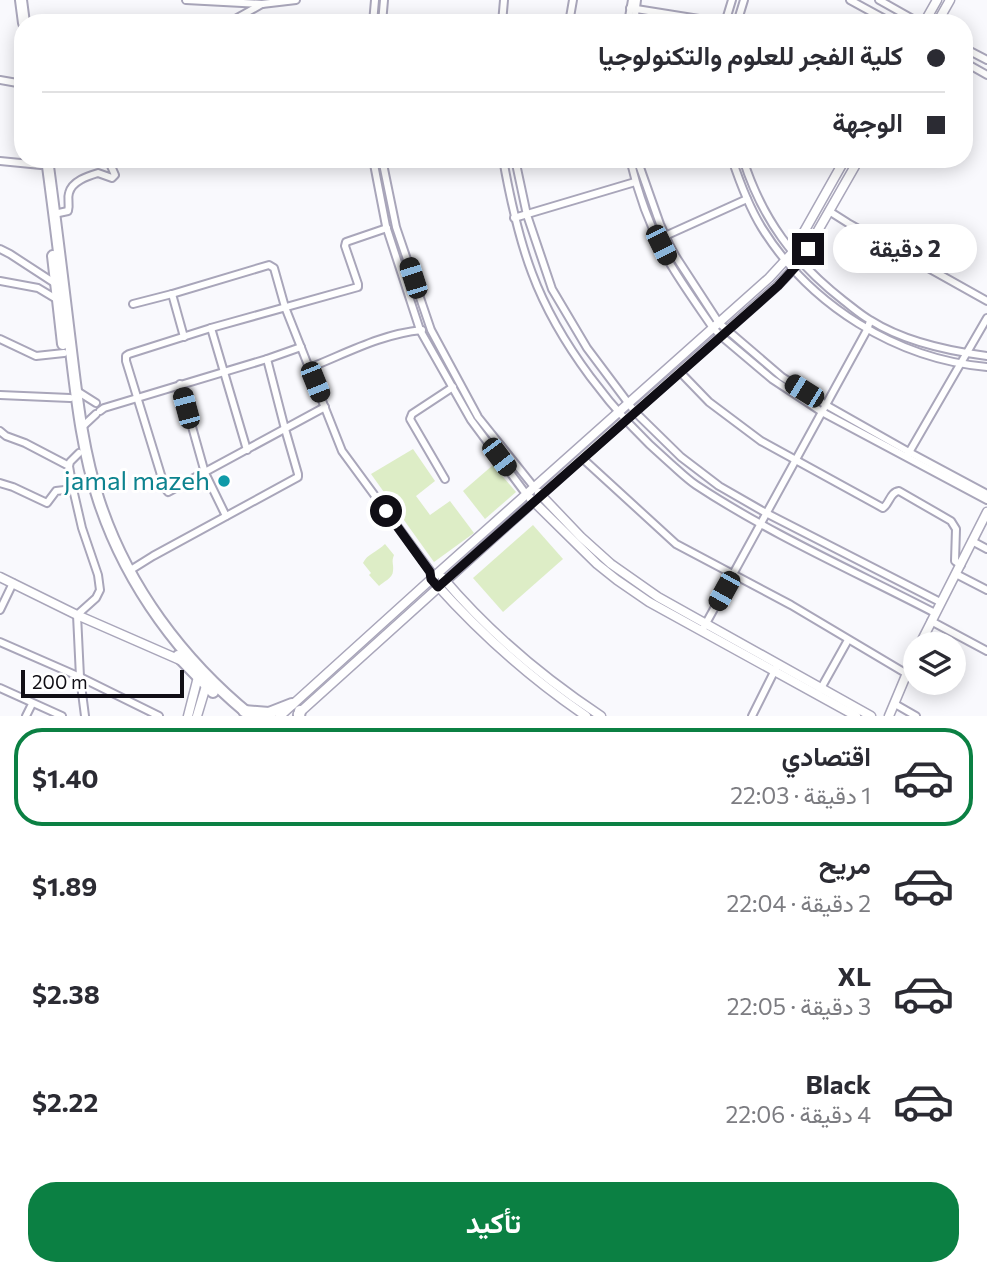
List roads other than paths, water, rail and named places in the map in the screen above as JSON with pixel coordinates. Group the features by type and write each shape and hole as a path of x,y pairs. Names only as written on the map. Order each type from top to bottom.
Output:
{"highway":[{"path":"44,168 54,214 79,453 105,537 123,574 156,627 206,686 245,714 297,712"},
{"path":"44,168 64,353 99,501 129,571 157,617 187,655 245,714"}],"street":[{"path":"186,0 262,4 296,0"},
{"path":"631,14 635,0"},
{"path":"850,0 876,14"},
{"path":"879,0 905,14"},
{"path":"244,14 262,4"},
{"path":"633,9 633,14"},
{"path":"633,9 666,14"},
{"path":"54,214 68,211 71,189 85,177 98,173 112,178 115,175 112,168"},
{"path":"375,168 387,228 420,330 471,420 526,494 537,499 597,564 649,602 871,716"},
{"path":"384,168 396,227 431,330 478,416 534,488 537,499"},
{"path":"505,168 514,218 532,274 553,319 580,362 647,443 694,484 760,524 933,617 987,651"},
{"path":"517,168 527,215 552,289 587,348 635,412 681,457 719,486 765,513 940,602"},
{"path":"632,168 653,230 669,261 716,326 772,379 987,500"},
{"path":"640,168 665,236 716,326"},
{"path":"735,168 761,227 793,270 827,301 867,330 922,353 961,364 987,367"},
{"path":"746,168 760,203 792,253 816,278 870,321 919,342 987,356"},
{"path":"297,712 433,574 534,488 786,261 840,168"},
{"path":"280,716 297,712 778,286 800,262 854,168"},
{"path":"514,218 635,182"},
{"path":"665,236 747,199"},
{"path":"829,211 987,301"},
{"path":"326,407 169,492 165,488 126,356 211,328 358,287 346,242 387,228"},
{"path":"0,249 56,284"},
{"path":"133,303 269,265 274,268 285,307 342,451 433,574 505,654 547,689 586,716"},
{"path":"0,281 38,288 58,300"},
{"path":"172,294 184,337"},
{"path":"907,455 987,318"},
{"path":"703,628 870,321"},
{"path":"211,328 247,450"},
{"path":"309,368 372,341 396,334 431,330"},
{"path":"0,339 36,356 64,353"},
{"path":"81,428 99,408 301,347"},
{"path":"129,571 298,477 267,359"},
{"path":"680,372 702,397 761,441 879,506 886,506 893,493 899,491 951,521 956,529 955,561 961,565"},
{"path":"445,479 410,419 412,414 460,383"},
{"path":"180,384 205,474 226,516"},
{"path":"0,395 73,394 99,408"},
{"path":"0,431 69,466"},
{"path":"77,615 96,598 100,590 69,466 79,453"},
{"path":"907,455 987,494"},
{"path":"582,458 668,538 684,549 791,605 903,672"},
{"path":"0,483 47,503 57,491 73,489"},
{"path":"926,632 987,512"},
{"path":"972,541 987,549"},
{"path":"468,546 475,554"},
{"path":"956,574 986,587"},
{"path":"0,577 77,615 183,661"},
{"path":"0,610 13,583"},
{"path":"460,604 526,662 601,716"},
{"path":"77,615 85,716"},
{"path":"820,692 848,640"},
{"path":"0,642 159,716"},
{"path":"751,716 776,668"},
{"path":"188,716 198,677"},
{"path":"889,716 903,684"},
{"path":"197,716 206,686"},
{"path":"0,688 62,716"},
{"path":"820,692 856,716"},
{"path":"26,716 32,704"},
{"path":"895,704 916,716"}],"place":[{"name":"jamal mazeh","path":"224,481"}]}
